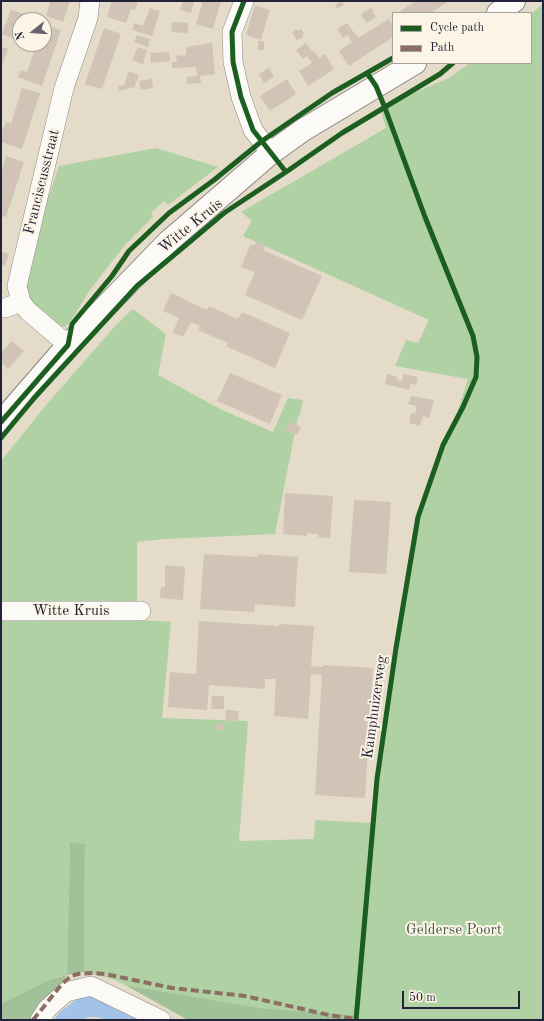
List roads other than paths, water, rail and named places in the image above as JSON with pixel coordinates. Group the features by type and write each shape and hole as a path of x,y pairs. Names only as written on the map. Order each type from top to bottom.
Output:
{"main road":[{"path":"499,12 514,1"},
{"name":"Witte Kruis","path":"1,422 68,345 169,241 271,153 303,130 413,64"}],"street":[{"name":"Franciscusstraat","path":"21,302 17,286 64,88 88,18 90,1"},
{"path":"244,1 232,32 233,62 240,97 254,130 271,153"},
{"path":"1,308 21,302 28,311 68,345"},
{"name":"Witte Kruis","path":"1,611 141,611"},
{"path":"40,1020 47,1009 66,992 91,986 161,1020"}],"water":[{"path":"93,996 154,1020 107,1020 89,1017 82,1020 54,1020 59,1013 77,999"}],"park label":[{"name":"Gelderse Poort","path":"454,930"}]}
